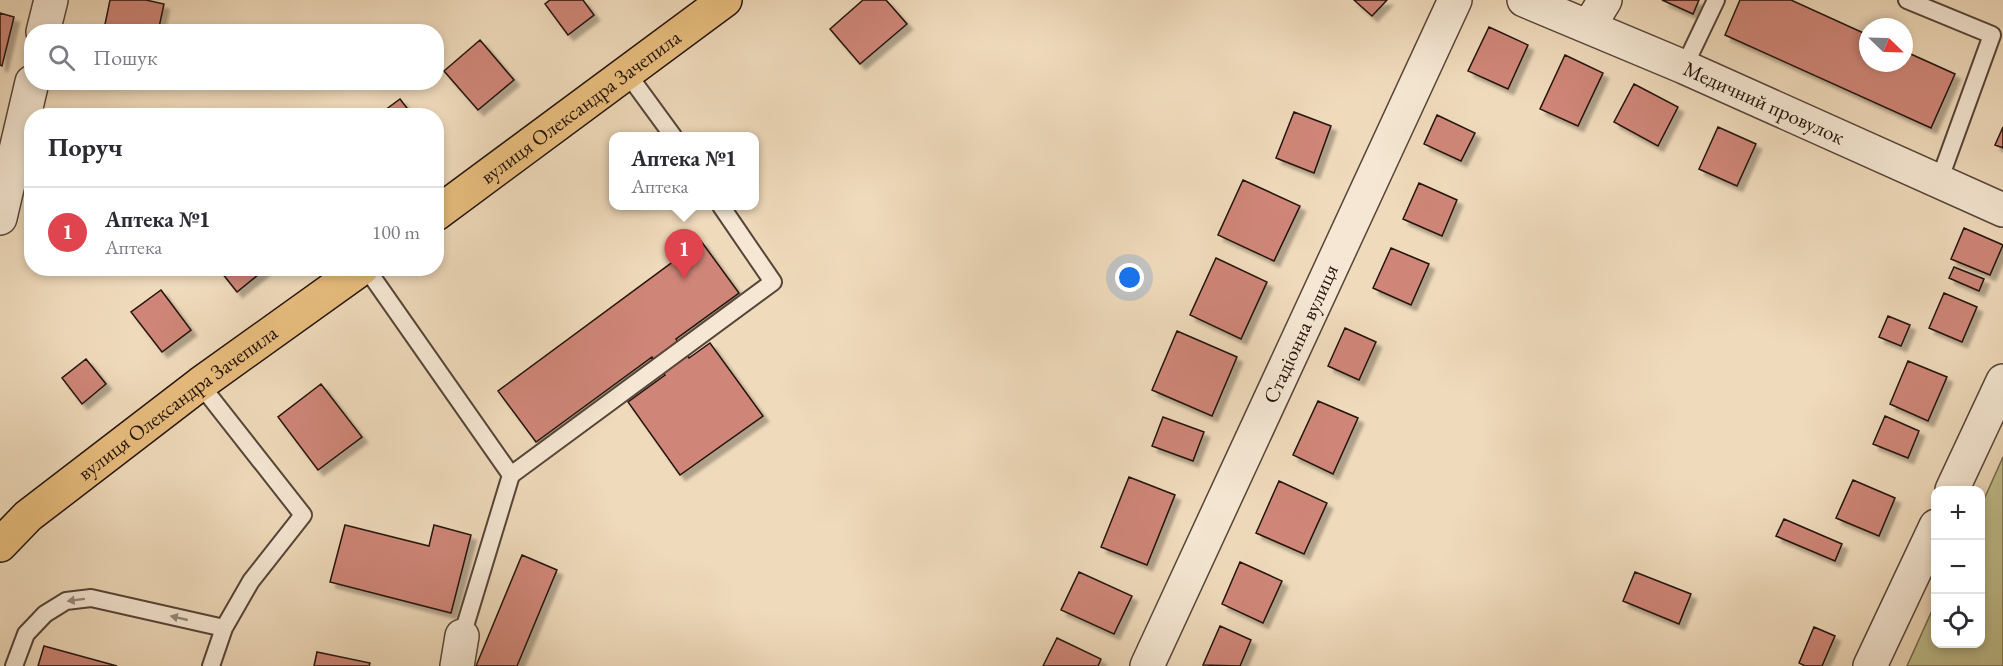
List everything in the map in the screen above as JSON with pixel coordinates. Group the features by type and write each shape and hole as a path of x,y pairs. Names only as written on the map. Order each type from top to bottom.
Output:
{"main road":[{"name":"вулиця Олександра Зачепила","path":"444,208 725,0"},
{"name":"вулиця Олександра Зачепила","path":"0,545 27,516 200,384 353,276"}],"street":[{"path":"45,24 51,0"},
{"name":"Стадіонна вулиця","path":"1147,666 1455,0"},
{"name":"Медичний провулок","path":"1524,0 1597,13 1684,67 2003,210"},
{"path":"26,108 30,90"},
{"path":"0,218 24,116"},
{"path":"1954,486 2003,381"},
{"path":"1870,666 1931,535"}],"lane":[{"path":"1684,67 1716,0"},
{"path":"1907,0 1992,35 1939,181"},
{"path":"627,73 670,132"},
{"path":"460,651 511,476 773,282 724,210"},
{"path":"370,276 511,476"},
{"path":"200,384 303,515 251,581 224,628 211,666"},
{"path":"14,666 26,634 45,614 66,601 91,598 224,628"}],"shaded area":[{"path":"2003,457 2003,666 1907,666 1931,613 1931,648 1985,648 1985,497"}],"building":[{"path":"110,0 146,0 164,4 160,24 105,24"},
{"path":"550,0 583,0 594,15 568,35 545,4"},
{"path":"863,0 886,0 907,24 860,64 830,29"},
{"path":"1354,0 1387,0 1372,16"},
{"path":"1662,0 1699,0 1693,14"},
{"path":"1740,0 1791,0 1859,31 1859,72 1913,72 1913,55 1955,74 1931,128 1725,35"},
{"path":"0,13 14,17 2,66 0,65"},
{"path":"1489,27 1528,45 1508,89 1468,71"},
{"path":"480,40 514,80 478,110 444,71"},
{"path":"1565,55 1603,73 1578,126 1540,109"},
{"path":"1634,84 1678,107 1658,146 1614,122"},
{"path":"400,99 407,108 388,108"},
{"path":"1294,112 1331,126 1314,173 1276,158"},
{"path":"1437,115 1475,133 1461,161 1424,144"},
{"path":"1718,127 1756,144 1737,186 1699,169"},
{"path":"2003,127 2003,148 1995,145"},
{"path":"1243,180 1300,206 1274,261 1218,235"},
{"path":"1419,183 1457,200 1442,236 1403,219"},
{"path":"1964,228 2003,245 1990,275 1951,259"},
{"path":"701,241 739,293 676,339 689,358 710,343 763,416 680,475 628,402 665,375 652,357 536,442 498,391"},
{"path":"1391,248 1429,264 1411,305 1373,288"},
{"path":"1216,258 1267,282 1241,339 1190,315"},
{"path":"1954,267 1984,279 1979,291 1949,278"},
{"path":"224,276 257,276 237,292"},
{"path":"161,290 191,330 162,352 131,312"},
{"path":"1944,293 1977,307 1962,342 1929,328"},
{"path":"1888,316 1910,325 1901,346 1879,337"},
{"path":"1345,328 1376,342 1359,380 1328,366"},
{"path":"1177,331 1237,357 1212,416 1152,390"},
{"path":"86,359 106,384 82,404 62,378"},
{"path":"1908,361 1947,377 1928,421 1890,404"},
{"path":"321,384 362,437 318,470 278,417"},
{"path":"1318,401 1358,418 1333,474 1293,455"},
{"path":"1885,416 1919,431 1908,458 1873,444"},
{"path":"1163,417 1204,432 1193,461 1152,446"},
{"path":"1129,477 1175,495 1147,565 1101,547"},
{"path":"1853,480 1895,498 1879,536 1836,518"},
{"path":"1279,481 1327,503 1304,554 1256,533"},
{"path":"1784,519 1842,544 1835,561 1776,536"},
{"path":"345,525 429,546 434,525 471,535 451,613 330,582"},
{"path":"522,555 557,570 517,666 476,666"},
{"path":"1240,562 1282,581 1263,623 1222,604"},
{"path":"1079,572 1132,596 1114,634 1061,610"},
{"path":"1635,572 1691,594 1679,624 1623,601"},
{"path":"1220,626 1251,640 1240,666 1203,665"},
{"path":"1814,627 1835,636 1822,666 1805,666 1799,663"},
{"path":"1057,638 1101,659 1098,666 1043,666"},
{"path":"44,646 117,666 38,666"},
{"path":"317,652 370,663 369,666 314,666"}],"place":[{"name":"Аптека №1","path":"684,279"}]}
